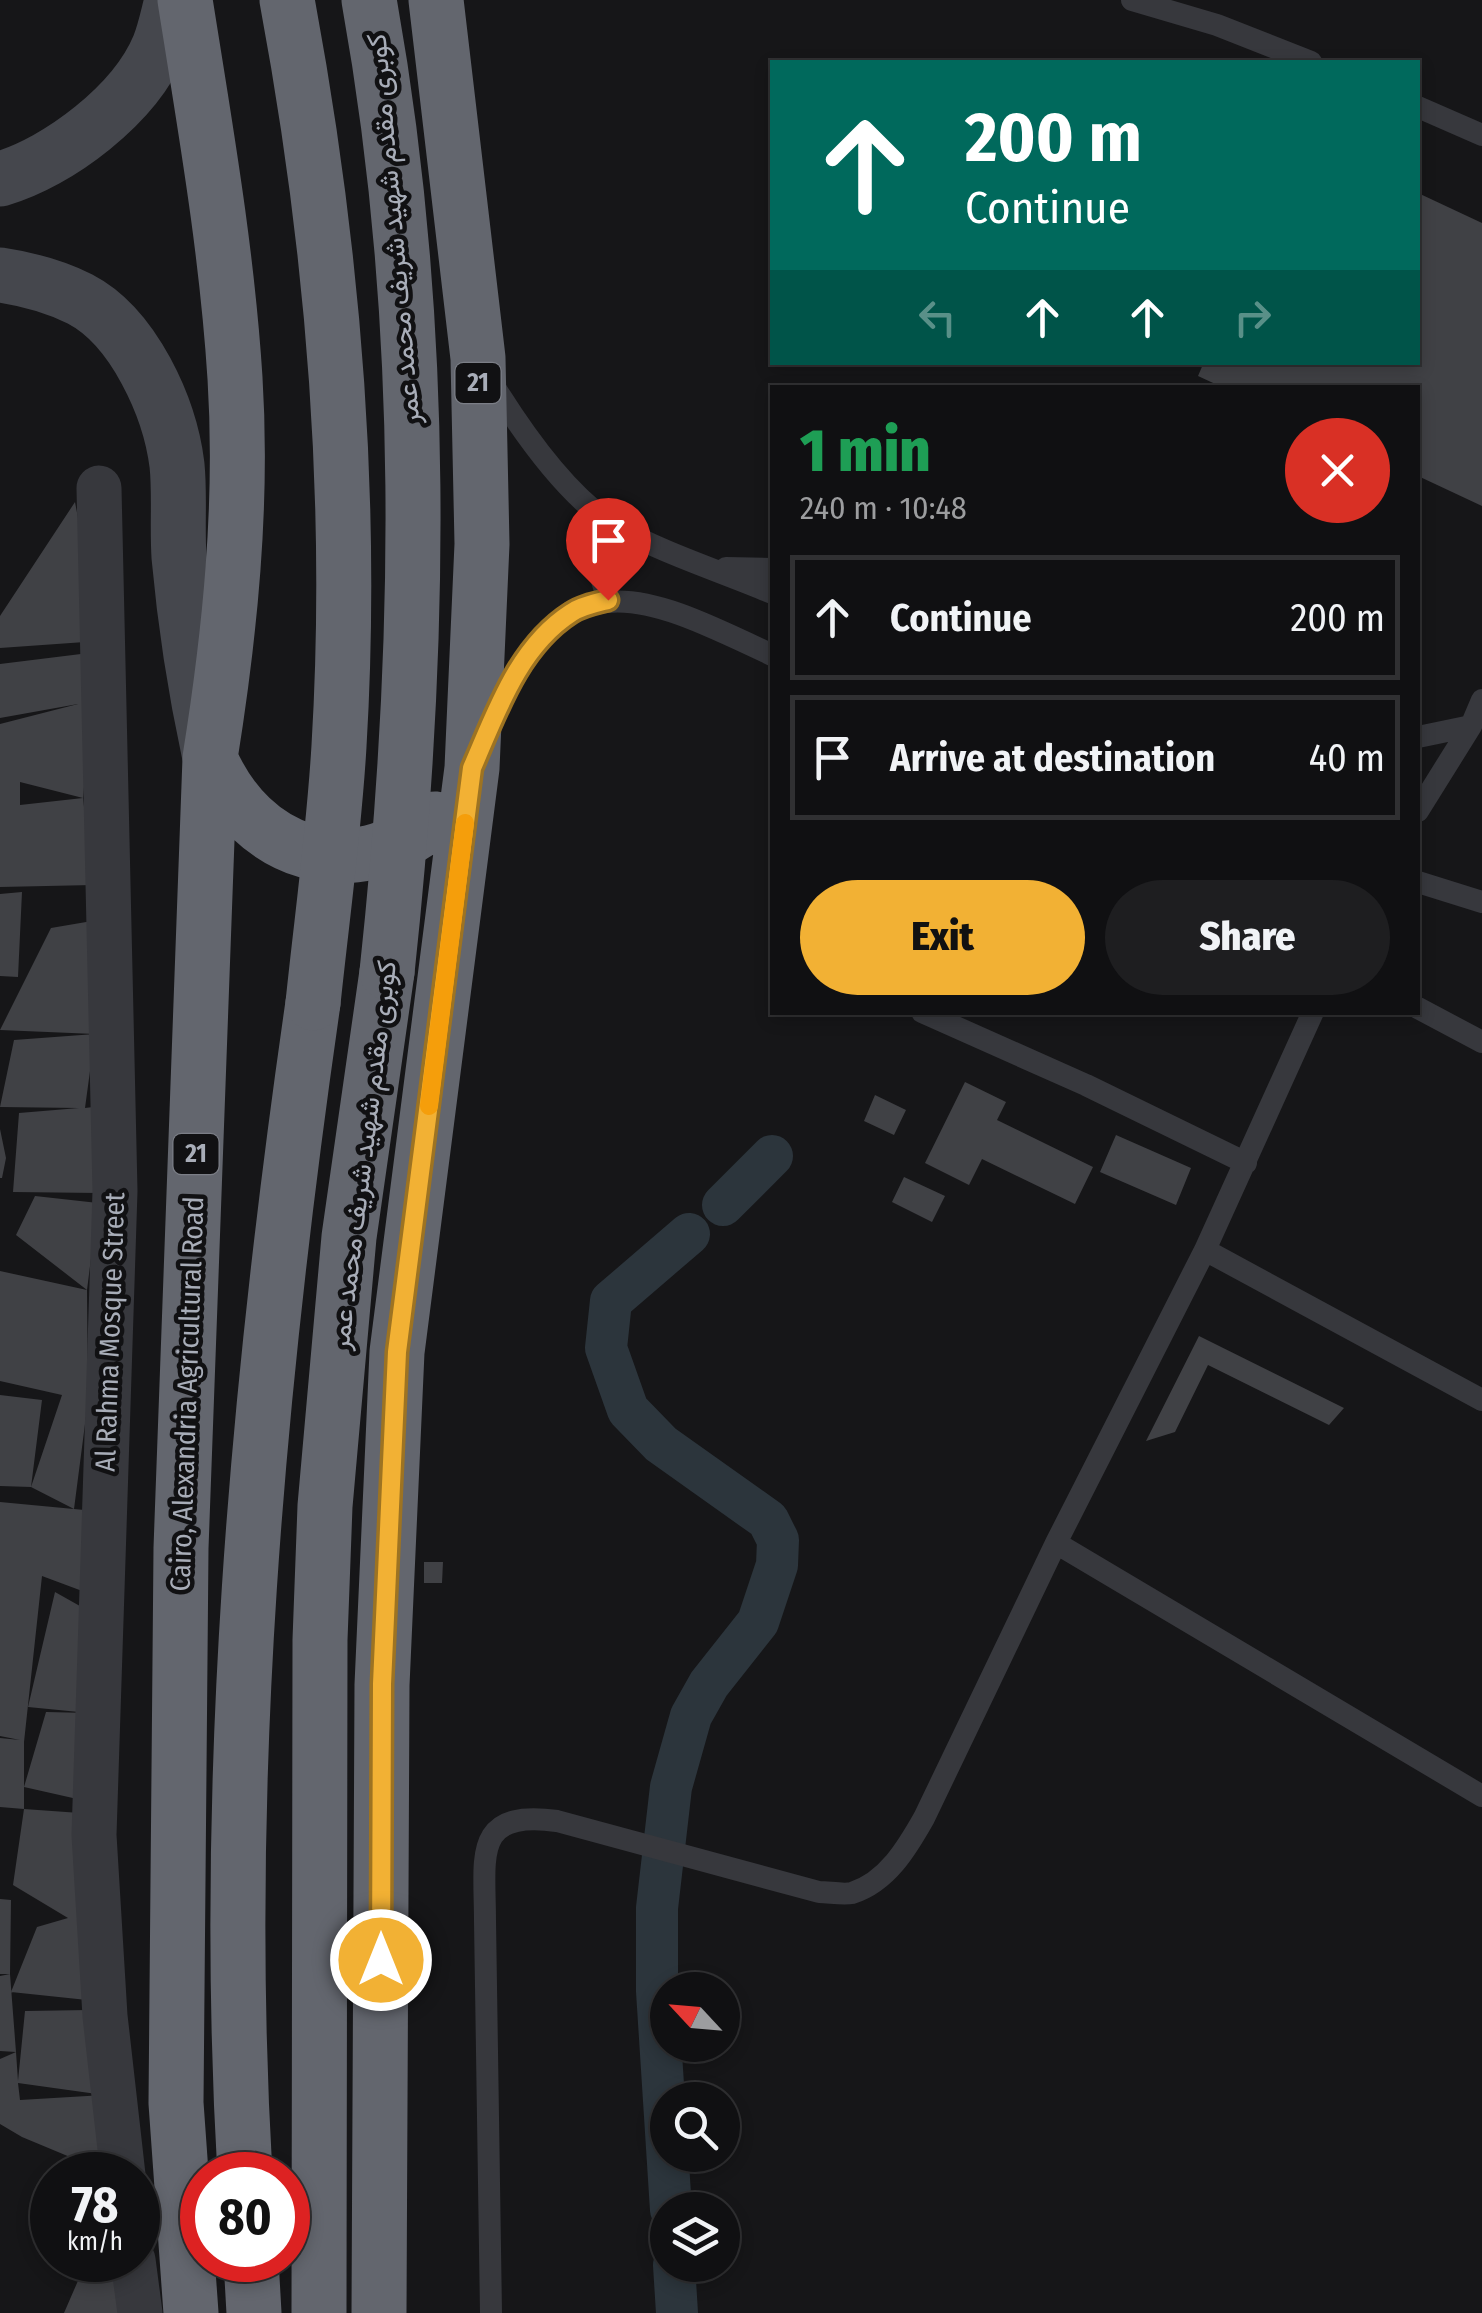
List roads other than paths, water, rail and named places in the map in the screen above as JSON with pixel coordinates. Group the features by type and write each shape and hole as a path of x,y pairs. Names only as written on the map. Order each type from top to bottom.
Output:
{"highway":[{"name":"Cairo, Alexandria Agricultural Road","path":"185,0 221,232 236,382 234,571 225,665 210,758 180,1548 176,2103 191,2313"},
{"path":"245,2152 240,1950 248,1623 272,1319 313,1003 339,748 344,620 337,364 325,236 288,0"},
{"name":"كوبرى مقدم شهيد شريف محمد عمر","path":"320,2313 320,1660 325,1506 349,1237 387,972 401,839 414,572 412,435 394,181 369,0"},
{"name":"21","path":"379,2313 382,1684 397,1352 472,768 482,544 478,358 436,0"},
{"path":"210,758 221,784 258,827 308,852 337,856 365,854 418,833 458,793 472,768"},
{"path":"252,2282 254,2313"}],"main road":[{"path":"0,179 46,160 110,110 137,81 159,47 172,0"},
{"path":"0,275 47,286 82,300 124,339 158,395 177,467 179,553 188,639 210,758"}],"street":[{"name":"Al Rahma Mosque Street","path":"99,488 115,1192 94,1835 104,2016 120,2152"},
{"path":"136,2282 140,2313"}],"lane":[{"path":"1132,0 1217,25 1306,60"},
{"path":"1420,108 1482,136"},
{"path":"478,358 524,436 587,504 616,526 770,592"},
{"path":"608,600 599,571 616,526"},
{"path":"714,568 770,569"},
{"path":"472,768 508,686 542,635 574,610 608,600 650,604 770,654"},
{"path":"705,624 770,667"},
{"path":"1420,808 1482,700"},
{"path":"1420,737 1470,726"},
{"path":"1420,883 1482,902"},
{"path":"1420,1009 1482,1042"},
{"path":"929,1015 1086,1085 1246,1163"},
{"path":"491,2313 485,1858 491,1835 510,1821 534,1818 788,1886 850,1894 902,1858 1056,1542 1205,1250 1312,1015"},
{"path":"1205,1250 1482,1400"},
{"path":"1056,1542 1482,1796"}],"waterway":[{"path":"723,1205 772,1156"},
{"path":"670,2192 657,1991 657,1908 671,1787 691,1716 709,1684 758,1622 777,1565 778,1540 768,1520 661,1444 628,1410 606,1348 611,1301 689,1234"},
{"path":"675,2282 677,2313"}]}
